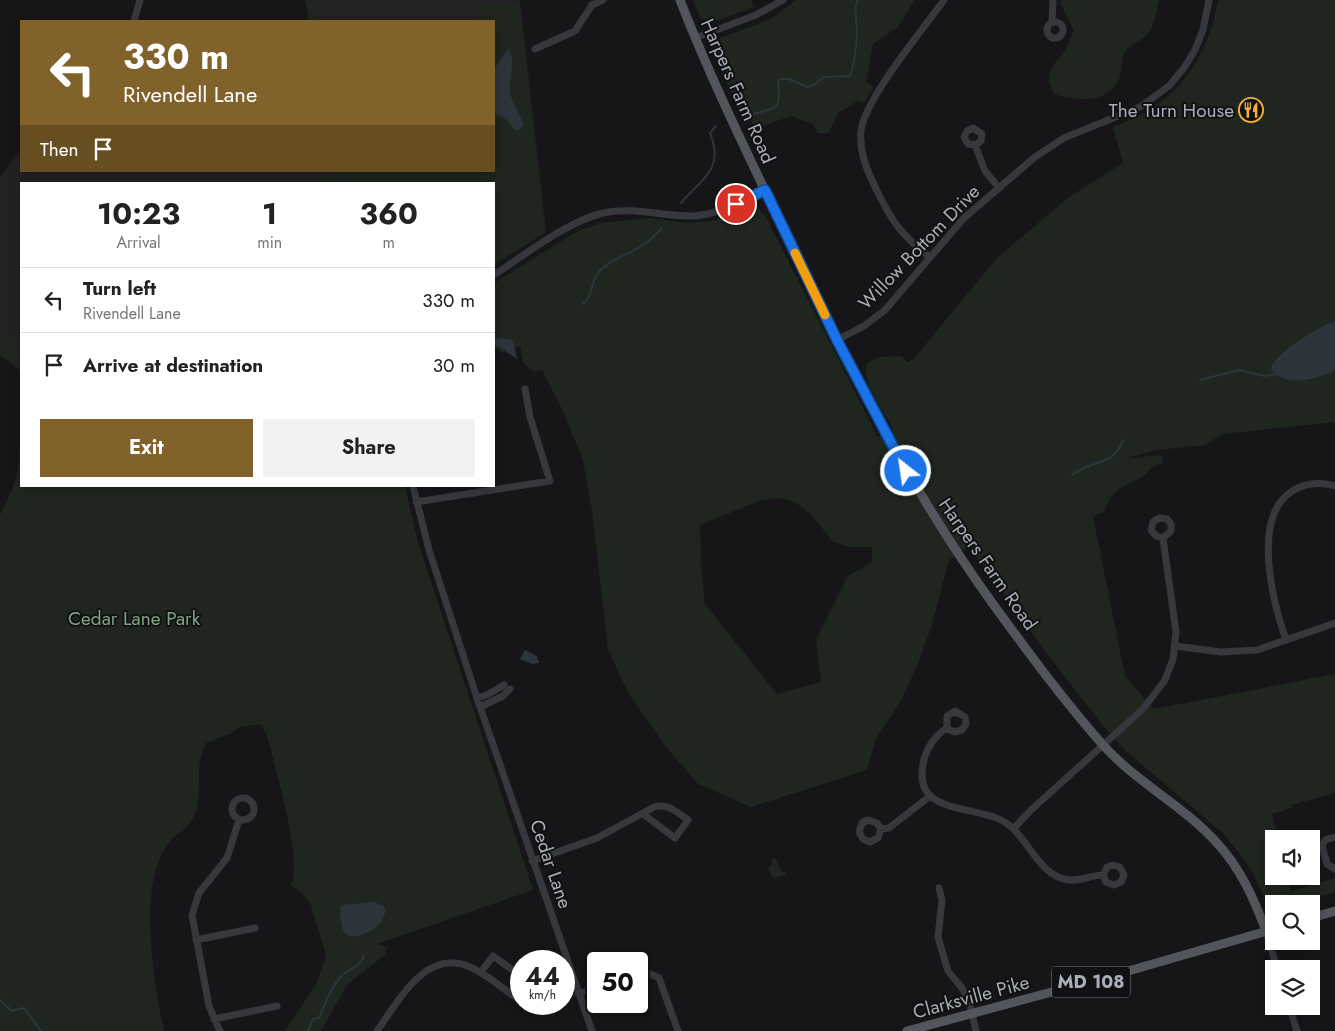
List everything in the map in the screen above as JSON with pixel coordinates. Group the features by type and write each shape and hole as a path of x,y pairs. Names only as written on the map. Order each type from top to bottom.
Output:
{"main road":[{"name":"Harpers Farm Road","path":"680,0 714,84 837,340 899,460 945,534 993,604 1103,746 1136,778 1216,842 1244,879 1265,920"},
{"path":"1320,915 1335,911"},
{"name":"Clarksville Pike","path":"907,1031 1113,976 1265,931"}],"street":[{"path":"134,20 140,0"},
{"path":"535,49 575,31 592,5 603,0"},
{"path":"695,38 756,15 783,0"},
{"path":"929,257 894,224 865,166 861,139 863,121 872,100 944,0"},
{"path":"1052,22 1053,0"},
{"name":"Willow Bottom Drive","path":"837,340 875,319 964,218 1035,157 1064,138 1130,112 1160,93 1176,78 1190,60 1203,30 1209,0"},
{"path":"975,146 985,171 999,188"},
{"path":"495,274 566,229 594,216 631,210 684,216 706,214 724,209 765,190"},
{"path":"416,502 550,481 530,417 525,389"},
{"path":"1286,640 1278,617 1271,583 1270,540 1272,516 1282,499 1296,488 1315,483 1335,486"},
{"name":"Cedar Lane","path":"413,487 429,550 477,698 592,1031"},
{"path":"1014,828 1152,700 1169,670 1175,646 1176,619 1163,538"},
{"path":"1175,646 1231,652 1257,650 1335,623"},
{"path":"477,698 507,687 503,696 480,707"},
{"path":"947,728 935,738 923,762 923,782 930,796 942,804 987,814 1014,828 1046,869 1054,875 1077,880 1103,875"},
{"path":"881,830 896,823 930,796"},
{"path":"532,861 597,838 654,807 665,805 688,820 675,838 643,814"},
{"path":"220,1031 214,1019 192,915 196,899 227,858 239,820"},
{"path":"1335,837 1325,840 1322,846 1327,864 1335,869"},
{"path":"939,888 942,900 938,937 946,966 966,993 976,1031"},
{"path":"196,940 255,928"},
{"path":"481,972 493,956 510,968"},
{"path":"377,1031 414,981 438,964 458,963 481,972 510,993"},
{"path":"650,974 659,978 678,1031"},
{"path":"578,994 585,992"},
{"path":"214,1019 277,1006"},
{"path":"1292,1015 1296,1031"}],"shaded area":[{"path":"314,0 519,0 520,2 481,5 481,16 478,20 326,20 316,11"},
{"path":"508,49 512,59 510,92 524,126 516,131 507,120 495,114 495,68"},
{"path":"20,149 20,172 341,172 344,182 20,182 20,363 0,347 0,177"},
{"path":"1335,321 1335,370 1309,379 1293,380 1277,375 1271,369 1274,363 1288,349 1319,328"},
{"path":"497,338 513,341 517,359 495,344"},
{"path":"525,650 537,656 539,663 532,664 520,659"},
{"path":"375,902 385,907 381,922 375,928 361,935 354,936 344,932 340,916 341,905"}],"green space":[{"path":"305,0 314,0 316,11 326,20 309,20"},
{"path":"693,0 751,0 754,7 711,23 700,18"},
{"path":"796,0 915,0 898,27 873,44 866,82 874,87 864,103 858,101 838,113 829,133 818,133 813,124 791,116 755,129 751,121 745,123 712,51 717,39 771,19"},
{"path":"1062,0 1159,0 1150,31 1127,49 1123,56 1119,79 1108,93 1100,97 1081,99 1054,94 1049,74 1066,48 1074,30 1060,3"},
{"path":"1218,0 1335,0 1335,422 1223,434 1204,445 1157,450 1125,459 1159,455 1163,457 1162,463 1154,466 1143,476 1118,490 1110,499 1104,512 1093,516 1125,676 1154,709 1335,674 1335,793 1291,805 1292,808 1272,814 1276,830 1265,830 1265,885 1289,885 1291,891 1311,885 1320,885 1320,882 1335,878 1335,892 1320,896 1265,895 1265,899 1249,866 1224,834 1127,752 1104,727 1048,655 969,546 949,560 931,628 916,668 900,703 876,738 867,770 751,807 698,784 667,748 628,693 608,649 592,511 583,460 562,409 542,370 535,372 525,364 522,359 521,346 502,353 495,348 495,282 576,232 600,223 650,218 686,223 712,221 756,205 767,219 878,437 893,429 871,389 866,372 866,364 879,357 901,356 908,362 915,357 996,259 1069,197 1123,163 1113,127 1135,118 1154,107 1184,79 1206,43","holes":["776,498 802,507 809,512 832,541 849,547 872,547 872,562 848,576 816,640 821,682 777,694 705,604 701,566 700,525 759,501"]},
{"path":"520,2 546,232 495,264 495,182 344,182 341,172 495,172 495,20 478,20 481,16 481,5"},
{"path":"338,173 340,182 315,182 323,177"},
{"path":"0,329 20,347 20,370 0,355"},
{"name":"Cedar Lane Park","path":"20,444 20,487 405,487 417,539 533,890 377,944 387,947 386,954 348,984 321,1031 285,1031 316,984 326,956 311,905 303,894 290,885 294,875 291,838 282,792 268,739 262,724 239,727 232,733 206,743 200,762 196,810 189,824 168,844 159,862 153,883 150,908 153,962 164,1031 0,1031 0,515 16,477"},
{"path":"775,858 782,872 785,871 787,875 773,878 768,868 772,864 771,860"}],"waterway":[{"path":"746,117 769,110 777,105 778,81 781,79 789,79 807,87 812,86 824,77 850,76 854,62 857,36 855,9 857,0"},
{"path":"681,203 709,173 713,165 715,156 710,133 716,126"},
{"path":"583,304 589,297 596,277 602,269 611,262 645,244 662,228"},
{"path":"1200,380 1239,370 1264,376 1277,374"},
{"path":"1072,475 1113,455 1119,449 1123,440"},
{"path":"308,1031 313,1019 319,1018 337,981 344,973 360,963 364,956"},
{"path":"0,1000 12,1011 23,1008 41,1031"}],"slow traffic":[{"path":"795,253 825,315"}],"place":[{"name":"The Turn House","path":"1251,110"}],"route":[{"path":"736,204 765,190 837,340 883,431 906,471"}]}
